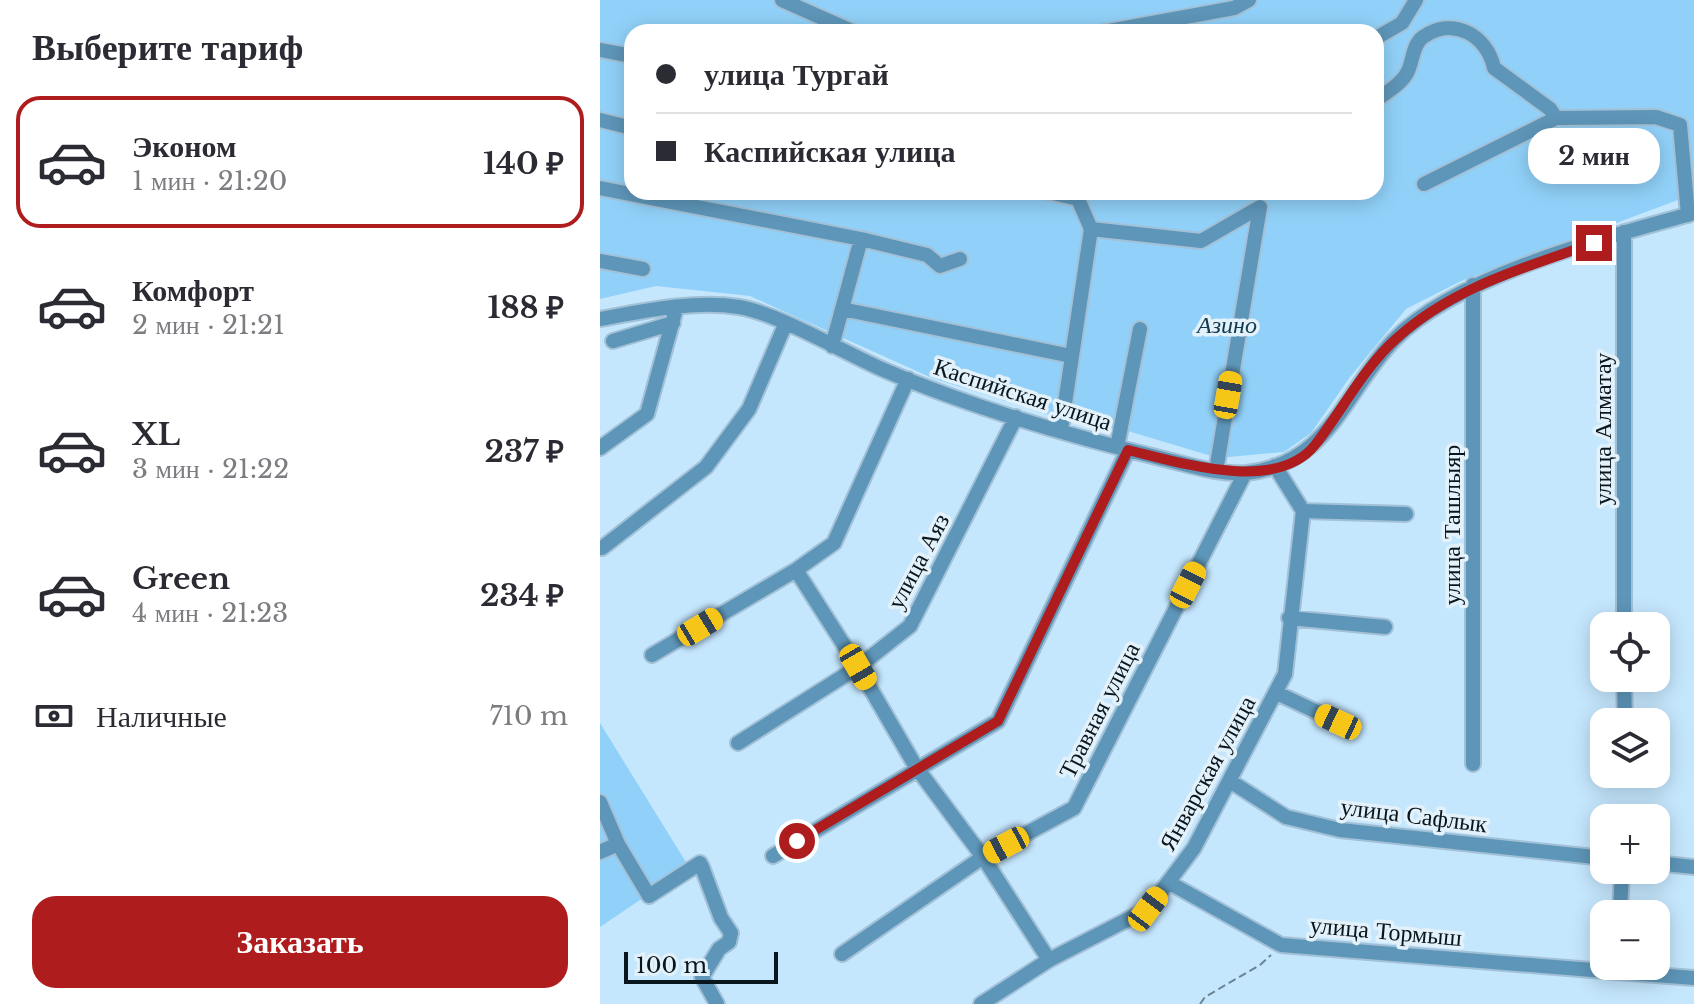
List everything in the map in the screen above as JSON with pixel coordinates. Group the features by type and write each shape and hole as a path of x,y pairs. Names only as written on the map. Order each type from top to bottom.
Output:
{"street":[{"path":"782,0 836,24"},
{"path":"1147,24 1234,8 1249,0"},
{"path":"1384,33 1402,23 1416,0"},
{"path":"1384,93 1408,73 1417,44 1423,37 1460,27 1470,31 1492,55 1494,68 1550,109 1556,118"},
{"path":"600,50 624,54"},
{"path":"1424,184 1556,118 1656,117 1680,125 1691,214"},
{"path":"600,120 624,126"},
{"path":"600,188 624,193"},
{"path":"661,200 861,239 927,255 940,266 960,259"},
{"path":"1061,430 1091,229 1078,200"},
{"path":"1091,229 1201,241 1260,207 1216,471"},
{"name":"Каспийская улица","path":"600,319 675,316 704,305 741,307 908,379 1016,417 1123,449 1216,471 1245,473 1275,466 1312,449 1395,339 1434,309 1473,285 1624,232 1691,214"},
{"name":"улица Алматау","path":"1624,232 1624,612"},
{"path":"832,346 861,239"},
{"path":"600,261 643,269"},
{"name":"улица Ташлыяр","path":"1473,285 1473,764"},
{"path":"842,309 1071,356"},
{"path":"613,341 675,316"},
{"path":"600,448 647,414 675,316"},
{"path":"602,548 706,467 749,409 785,325"},
{"path":"773,856 916,767 998,721 1123,449 1140,329"},
{"path":"652,655 796,570 834,543 908,379"},
{"name":"улица Аяз","path":"738,743 858,667 910,626 1016,417"},
{"path":"1275,466 1303,511 1406,514"},
{"name":"Травная улица","path":"842,954 983,857 1074,808 1245,473"},
{"name":"Январская улица","path":"981,1004 1049,960 1148,909 1194,848 1285,674 1303,511"},
{"path":"796,570 858,667 916,767 983,857 1049,960"},
{"path":"1289,618 1385,627"},
{"path":"1277,693 1338,722"},
{"name":"улица Сафлык","path":"1230,781 1286,817 1340,830 1590,857"},
{"path":"600,802 618,844 649,896 700,863 721,918 731,933 729,942 719,949 702,977 717,1004"},
{"path":"600,852 618,844"},
{"path":"1670,864 1694,867"},
{"name":"улица Тормыш","path":"1168,882 1281,945 1590,967"},
{"name":"улица Тормыш","path":"1670,975 1694,978"}],"path":[{"path":"1200,1004 1205,997 1260,965 1281,945"}],"green space":[{"name":"Азино","path":"600,0 1694,0 1694,194 1461,281 1406,309 1350,377 1311,433 1284,452 1218,458 1121,429 1076,423 932,378 750,296 656,286 600,299"},
{"path":"600,723 689,867 600,927"}],"route":[{"path":"797,841 916,767 998,721 1128,450 1216,471 1245,473 1288,462 1312,449 1395,339 1434,309 1473,285 1594,243"}]}
